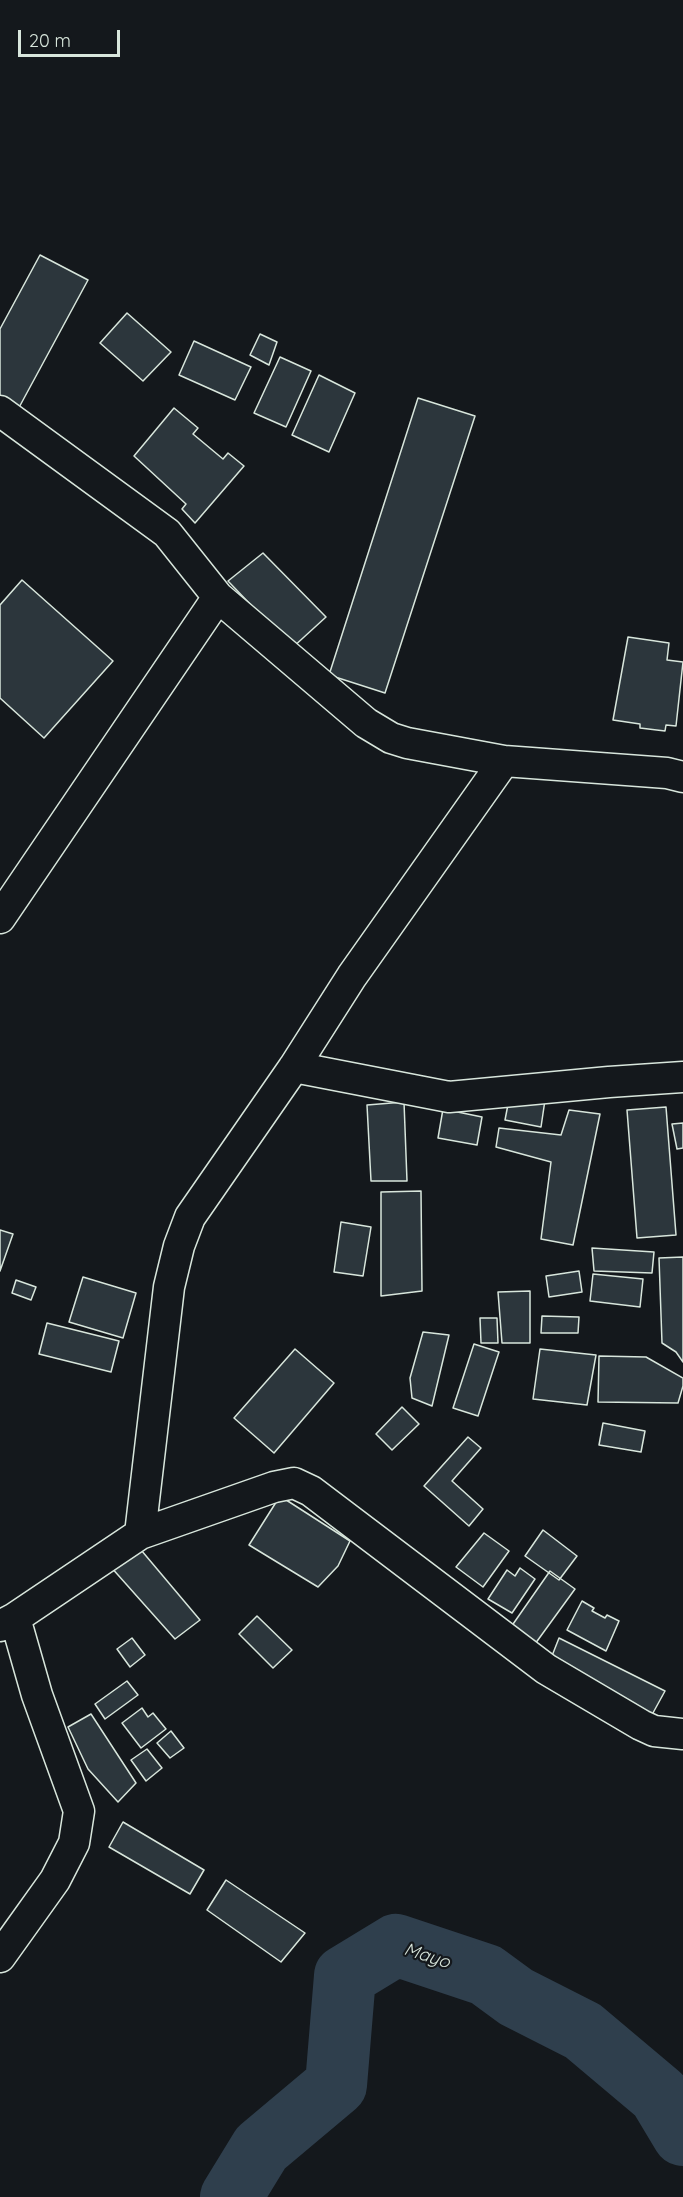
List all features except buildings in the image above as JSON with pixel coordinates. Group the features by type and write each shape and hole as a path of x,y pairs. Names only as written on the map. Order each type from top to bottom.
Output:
{"street":[{"path":"0,411 167,533 218,597 366,723 391,738 504,761 667,773 683,777"},
{"path":"0,918 218,597"},
{"path":"140,1534 169,1287 179,1246 190,1217 294,1067 352,975 504,761"},
{"path":"294,1067 449,1097 683,1077"},
{"path":"0,1957 55,1880 74,1843 79,1811 8,1622 140,1534 274,1487 294,1483 311,1491 546,1669 640,1725 654,1731 683,1734"}],"waterway":[{"name":"Mayo","path":"231,2197 261,2148 336,2085 345,1976 396,1945 486,1975 516,1997 583,2031 659,2095 683,2135"}]}
